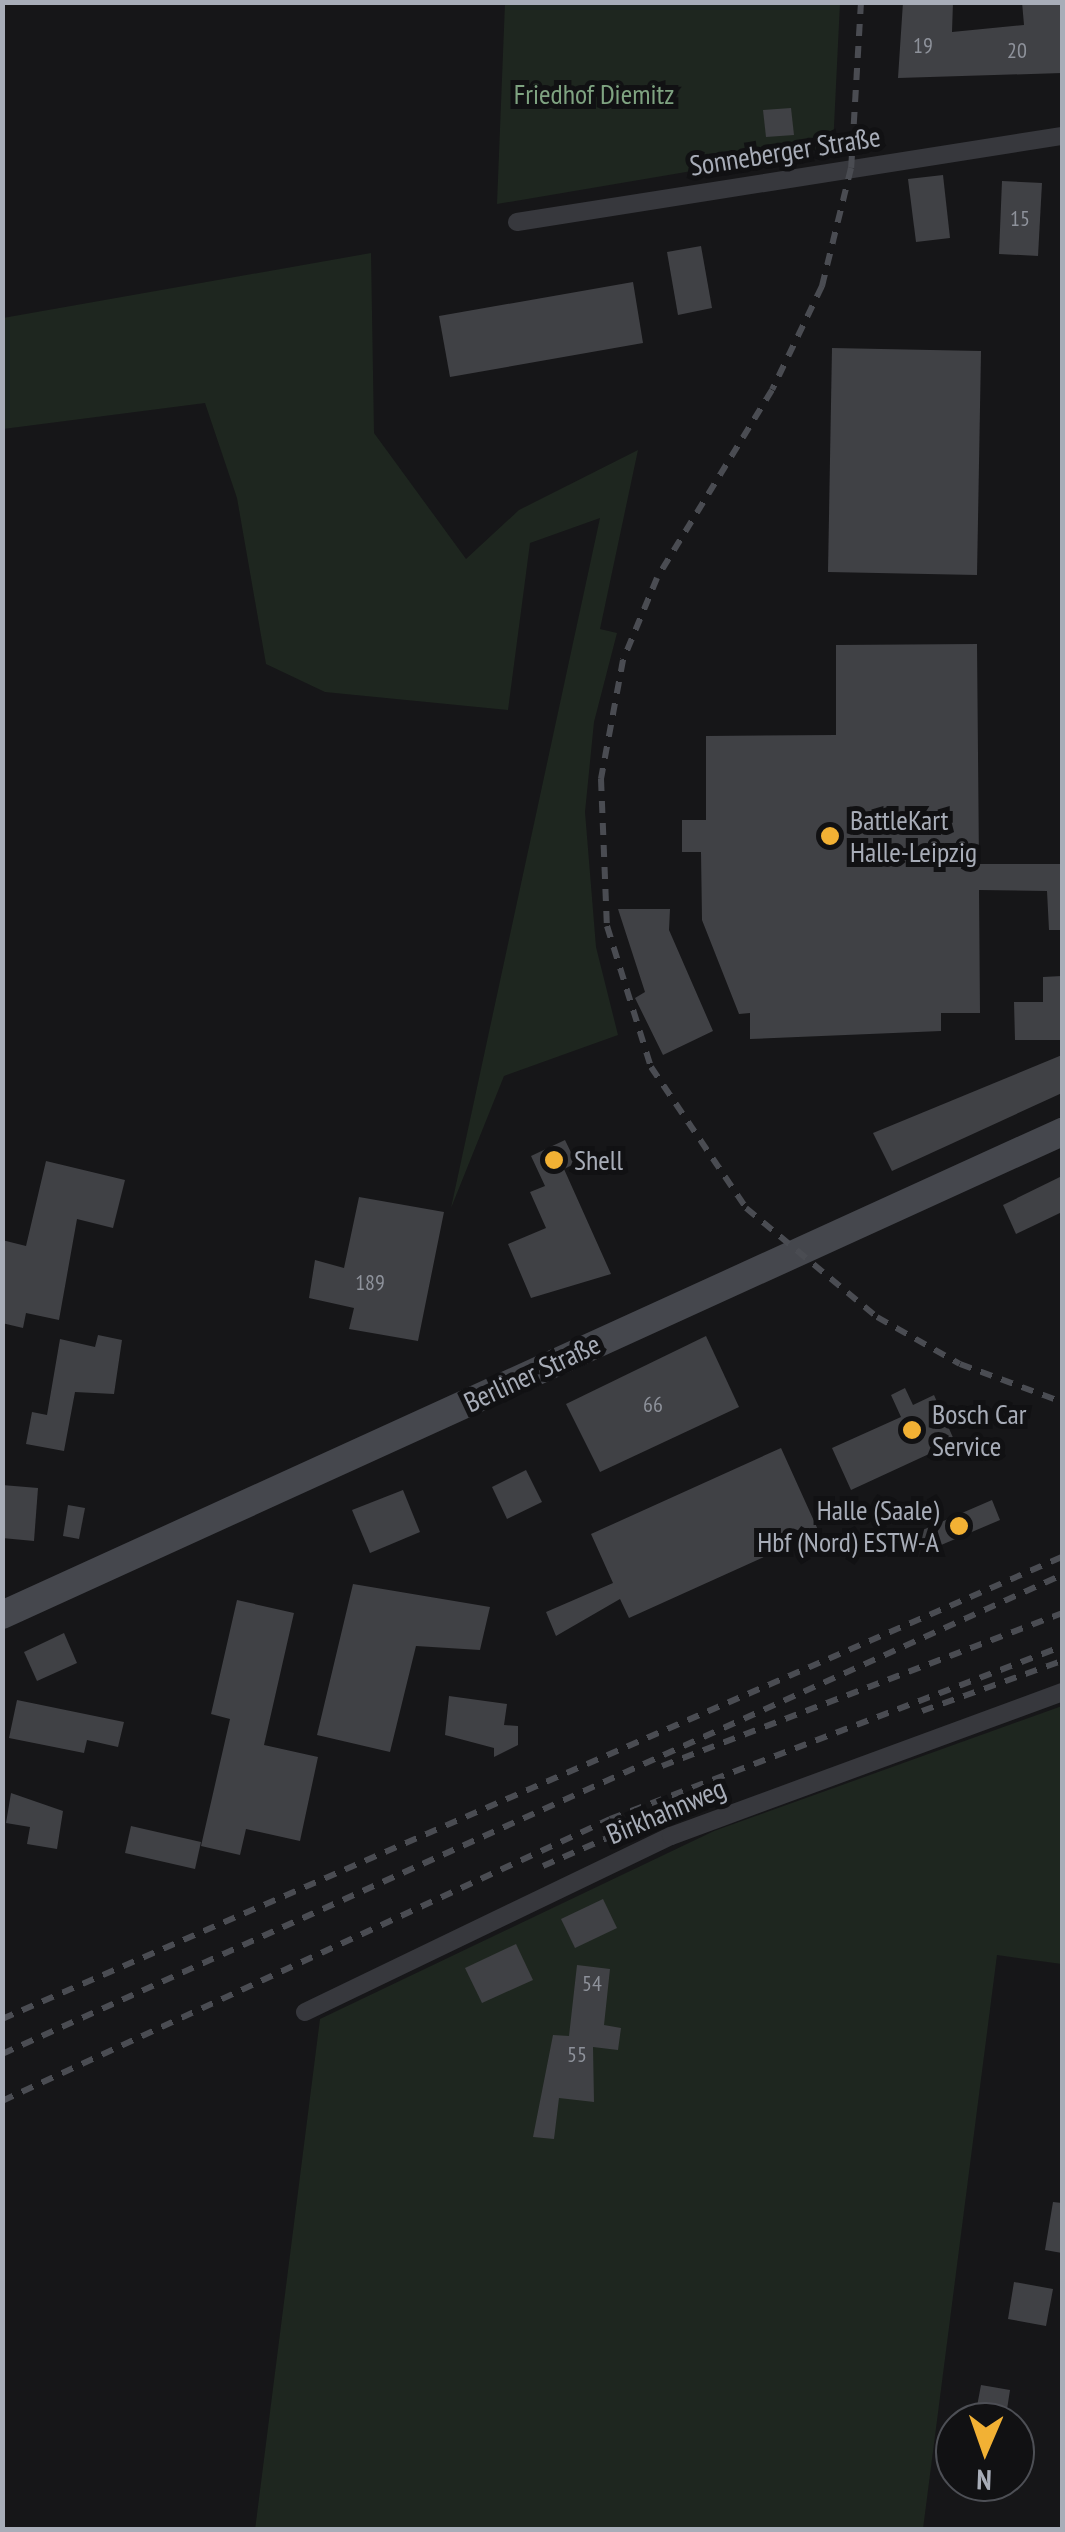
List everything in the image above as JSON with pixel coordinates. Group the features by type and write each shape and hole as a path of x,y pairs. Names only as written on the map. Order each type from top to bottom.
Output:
{"street":[{"name":"Sonneberger Straße","path":"516,222 1062,136"},
{"name":"Berliner Straße","path":"2,1615 1062,1132"},
{"name":"Birkhahnweg","path":"305,2012 671,1836 1062,1692"}],"green space":[{"name":"Friedhof Diemitz","path":"505,3 840,3 833,147 497,204"},
{"path":"371,253 374,433 466,559 519,510 638,450 600,629 617,633 594,722 585,812 596,947 618,1035 504,1076 451,1208 600,518 530,543 508,710 325,692 266,664 237,498 205,403 3,429 3,318"},
{"path":"1062,1706 1062,1964 997,1955 939,2402 935,2402 935,2436 923,2529 255,2530 320,2019 714,1831"}],"building":[{"path":"903,2 953,2 952,32 1024,25 1022,2 1062,2 1062,73 898,78"},
{"path":"791,108 794,135 766,137 763,110"},
{"path":"943,175 950,238 916,242 908,179"},
{"path":"1002,181 1042,183 1038,256 999,254"},
{"path":"701,246 712,308 678,315 667,252"},
{"path":"633,282 643,343 450,377 439,316"},
{"path":"832,348 981,351 977,575 828,572"},
{"name":"BattleKart Halle-Leipzig","path":"977,644 979,864 1062,864 1062,930 1049,930 1047,891 979,890 980,1013 941,1013 941,1031 750,1039 750,1013 739,1014 702,920 701,852 682,852 682,820 706,820 706,736 836,735 836,645"},
{"path":"618,909 670,909 669,930 713,1031 663,1055 635,998 645,992"},
{"path":"1062,976 1062,1040 1015,1040 1014,1002 1043,1002 1043,977"},
{"path":"1062,1055 1062,1093 892,1171 873,1133"},
{"path":"565,1140 576,1163 564,1169 611,1274 531,1298 508,1244 546,1228 530,1192 545,1186 531,1156"},
{"path":"46,1161 125,1180 113,1228 77,1219 59,1320 26,1313 23,1328 2,1323 2,1240 26,1246"},
{"path":"1062,1176 1062,1212 1016,1234 1003,1205"},
{"path":"359,1197 444,1212 418,1341 349,1329 354,1308 309,1298 315,1260 344,1268"},
{"path":"98,1335 122,1340 114,1394 75,1392 64,1451 26,1444 32,1412 47,1415 60,1339 95,1347"},
{"path":"706,1336 739,1407 600,1472 566,1404"},
{"name":"Bosch Car Service","path":"905,1388 913,1405 934,1395 955,1442 851,1490 832,1448 901,1417 891,1395"},
{"path":"781,1448 819,1532 629,1618 620,1599 556,1636 546,1612 613,1583 591,1534"},
{"path":"526,1470 542,1502 507,1519 492,1487"},
{"path":"2,1485 38,1488 34,1541 2,1538"},
{"path":"403,1490 420,1532 370,1553 352,1510"},
{"name":"Halle (Saale) Hbf (Nord) ESTW-A","path":"992,1500 1000,1520 927,1551 918,1532"},
{"path":"68,1505 85,1508 79,1539 63,1536"},
{"path":"353,1584 490,1607 480,1650 416,1646 390,1752 317,1735"},
{"path":"237,1600 294,1613 264,1745 318,1757 300,1841 246,1829 240,1855 201,1846 230,1719 211,1714"},
{"path":"64,1633 77,1663 37,1681 24,1652"},
{"path":"449,1696 507,1704 504,1725 518,1726 518,1745 494,1757 494,1748 445,1735"},
{"path":"17,1700 124,1722 118,1747 87,1740 84,1753 9,1738"},
{"path":"11,1793 63,1811 57,1849 27,1844 30,1827 6,1823"},
{"path":"131,1826 201,1842 195,1869 125,1853"},
{"path":"603,1899 617,1928 575,1948 561,1919"},
{"path":"516,1944 533,1980 482,2003 465,1968"},
{"path":"577,1965 610,1969 604,2025 621,2028 618,2050 593,2047 594,2102 559,2098 554,2139 533,2137 553,2035 569,2036"},
{"path":"1053,2202 1062,2203 1062,2253 1045,2250"},
{"path":"1014,2282 1053,2289 1046,2326 1008,2319"},
{"path":"981,2385 1010,2390 1008,2402 978,2402"}],"railway":[{"path":"861,2 851,168 822,286 772,390 657,578 623,660 601,779 607,926 651,1067 746,1208 877,1317 960,1364 1062,1402"},
{"path":"2,2019 1062,1557"},
{"path":"2,2054 1062,1575"},
{"path":"662,1766 1062,1613"},
{"path":"2,2101 610,1819 1062,1646"},
{"path":"922,1711 1062,1661"},
{"path":"543,1866 685,1804"}],"place":[{"name":"BattleKart Halle-Leipzig","path":"830,836"},
{"name":"Shell","path":"554,1160"},
{"name":"Bosch Car Service","path":"912,1430"},
{"name":"Halle (Saale) Hbf (Nord) ESTW-A","path":"959,1526"}]}
